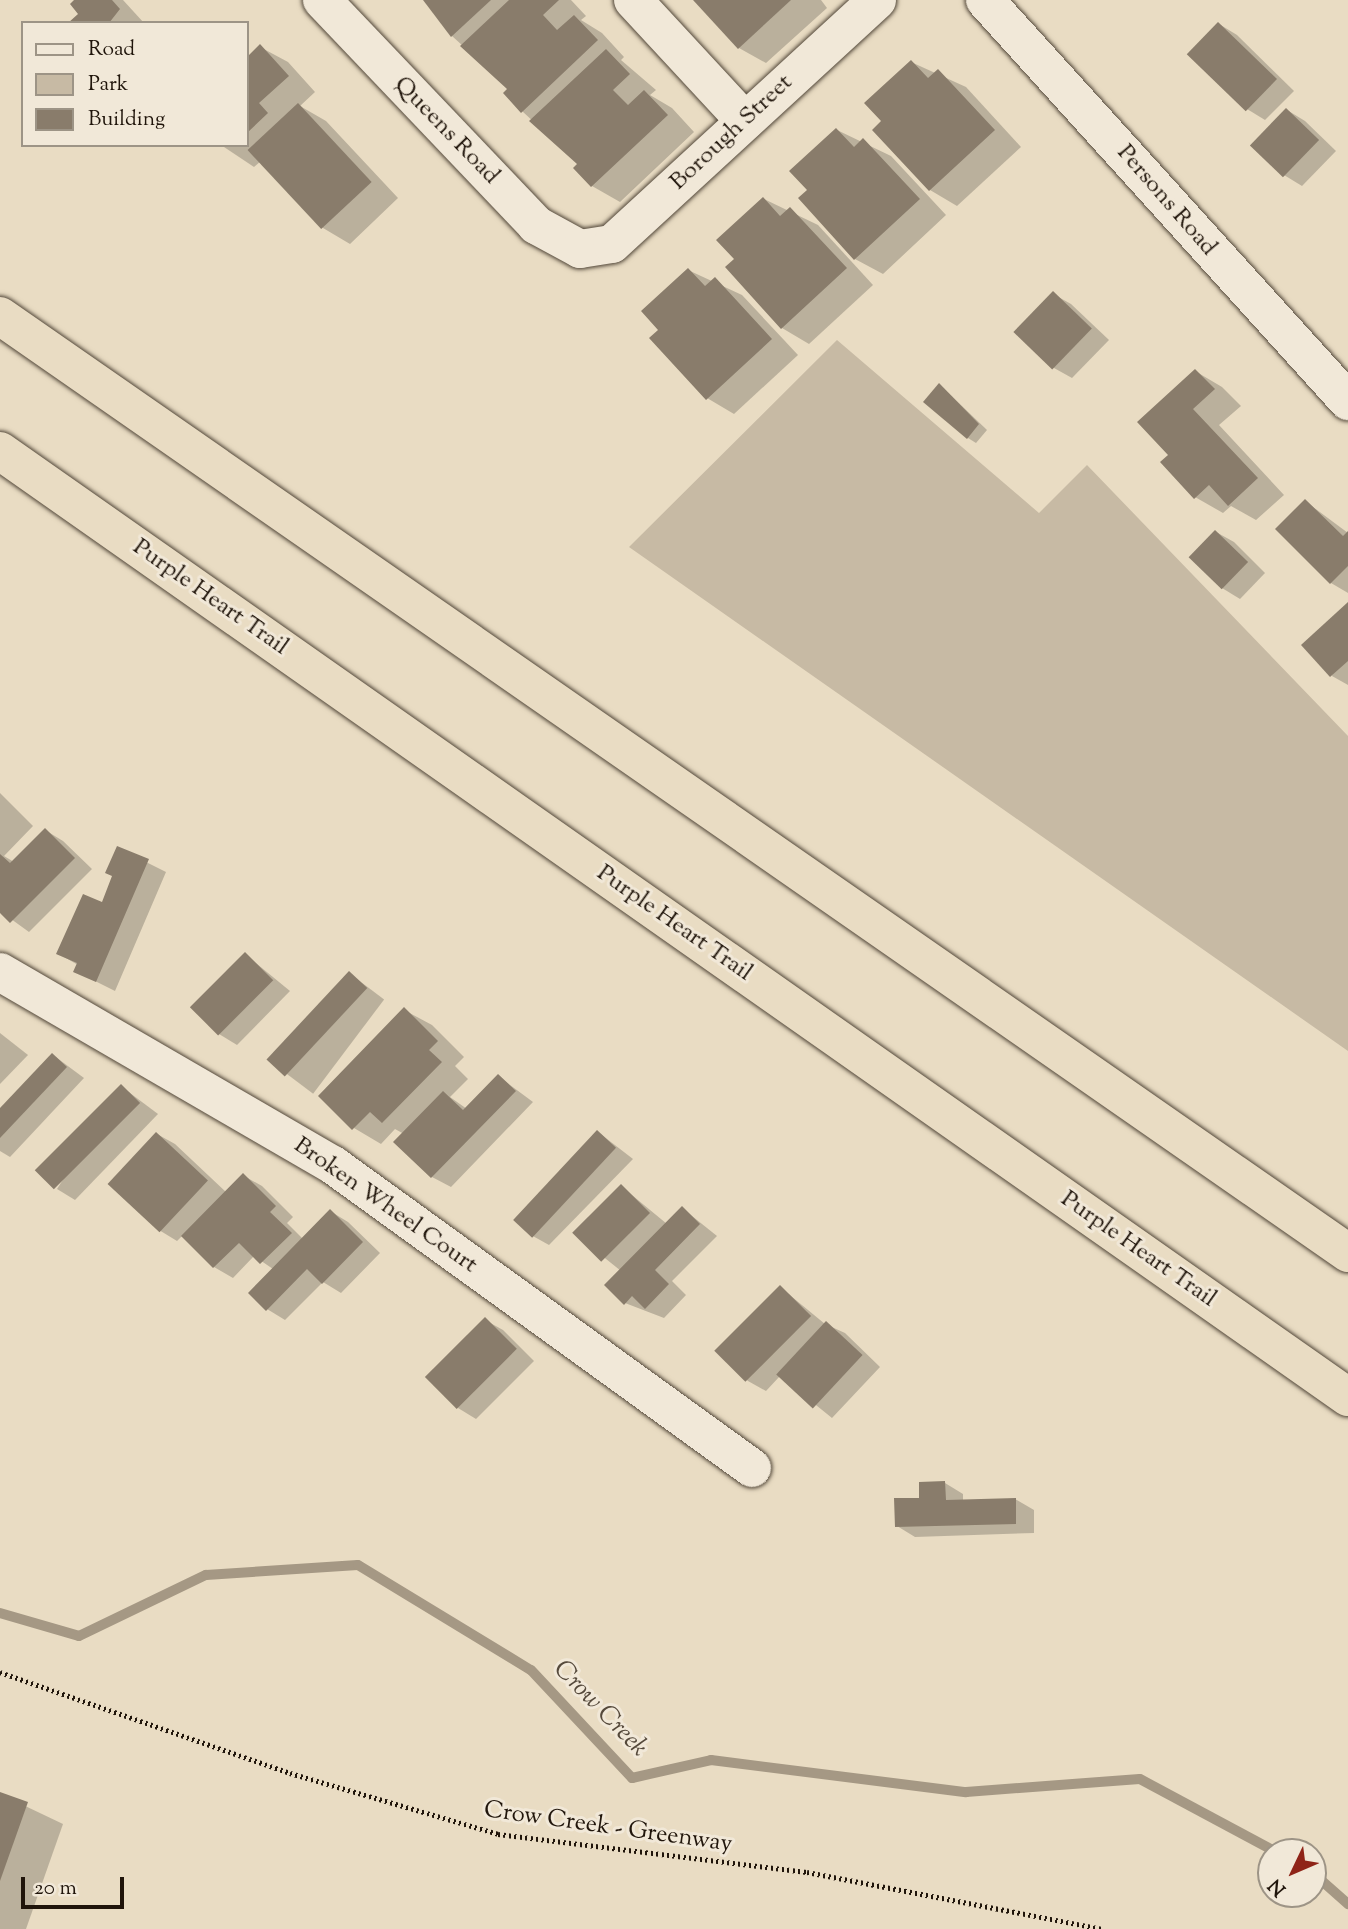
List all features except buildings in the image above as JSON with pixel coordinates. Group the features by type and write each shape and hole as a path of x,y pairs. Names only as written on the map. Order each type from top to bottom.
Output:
{"highway":[{"path":"0,316 1348,1253"},
{"name":"Purple Heart Trail","path":"0,451 1342,1394"}],"street":[{"name":"Queens Road","path":"322,0 536,225 580,249"},
{"path":"633,0 745,121"},
{"name":"Borough Street","path":"580,249 612,244 877,0"},
{"name":"Persons Road","path":"985,0 1348,401"},
{"name":"Broken Wheel Court","path":"0,972 333,1165 752,1468"}],"path":[{"name":"Crow Creek - Greenway","path":"0,1672 290,1773 498,1834 807,1872 1104,1929"}],"green space":[{"path":"837,340 1039,513 1087,465 1348,736 1348,1051 629,547"}],"waterway":[{"name":"Crow Creek","path":"0,1613 79,1636 206,1575 358,1565 531,1670 632,1778 711,1760 966,1792 1140,1779 1257,1842"},
{"name":"Crow Creek","path":"1327,1885 1348,1904"}]}
